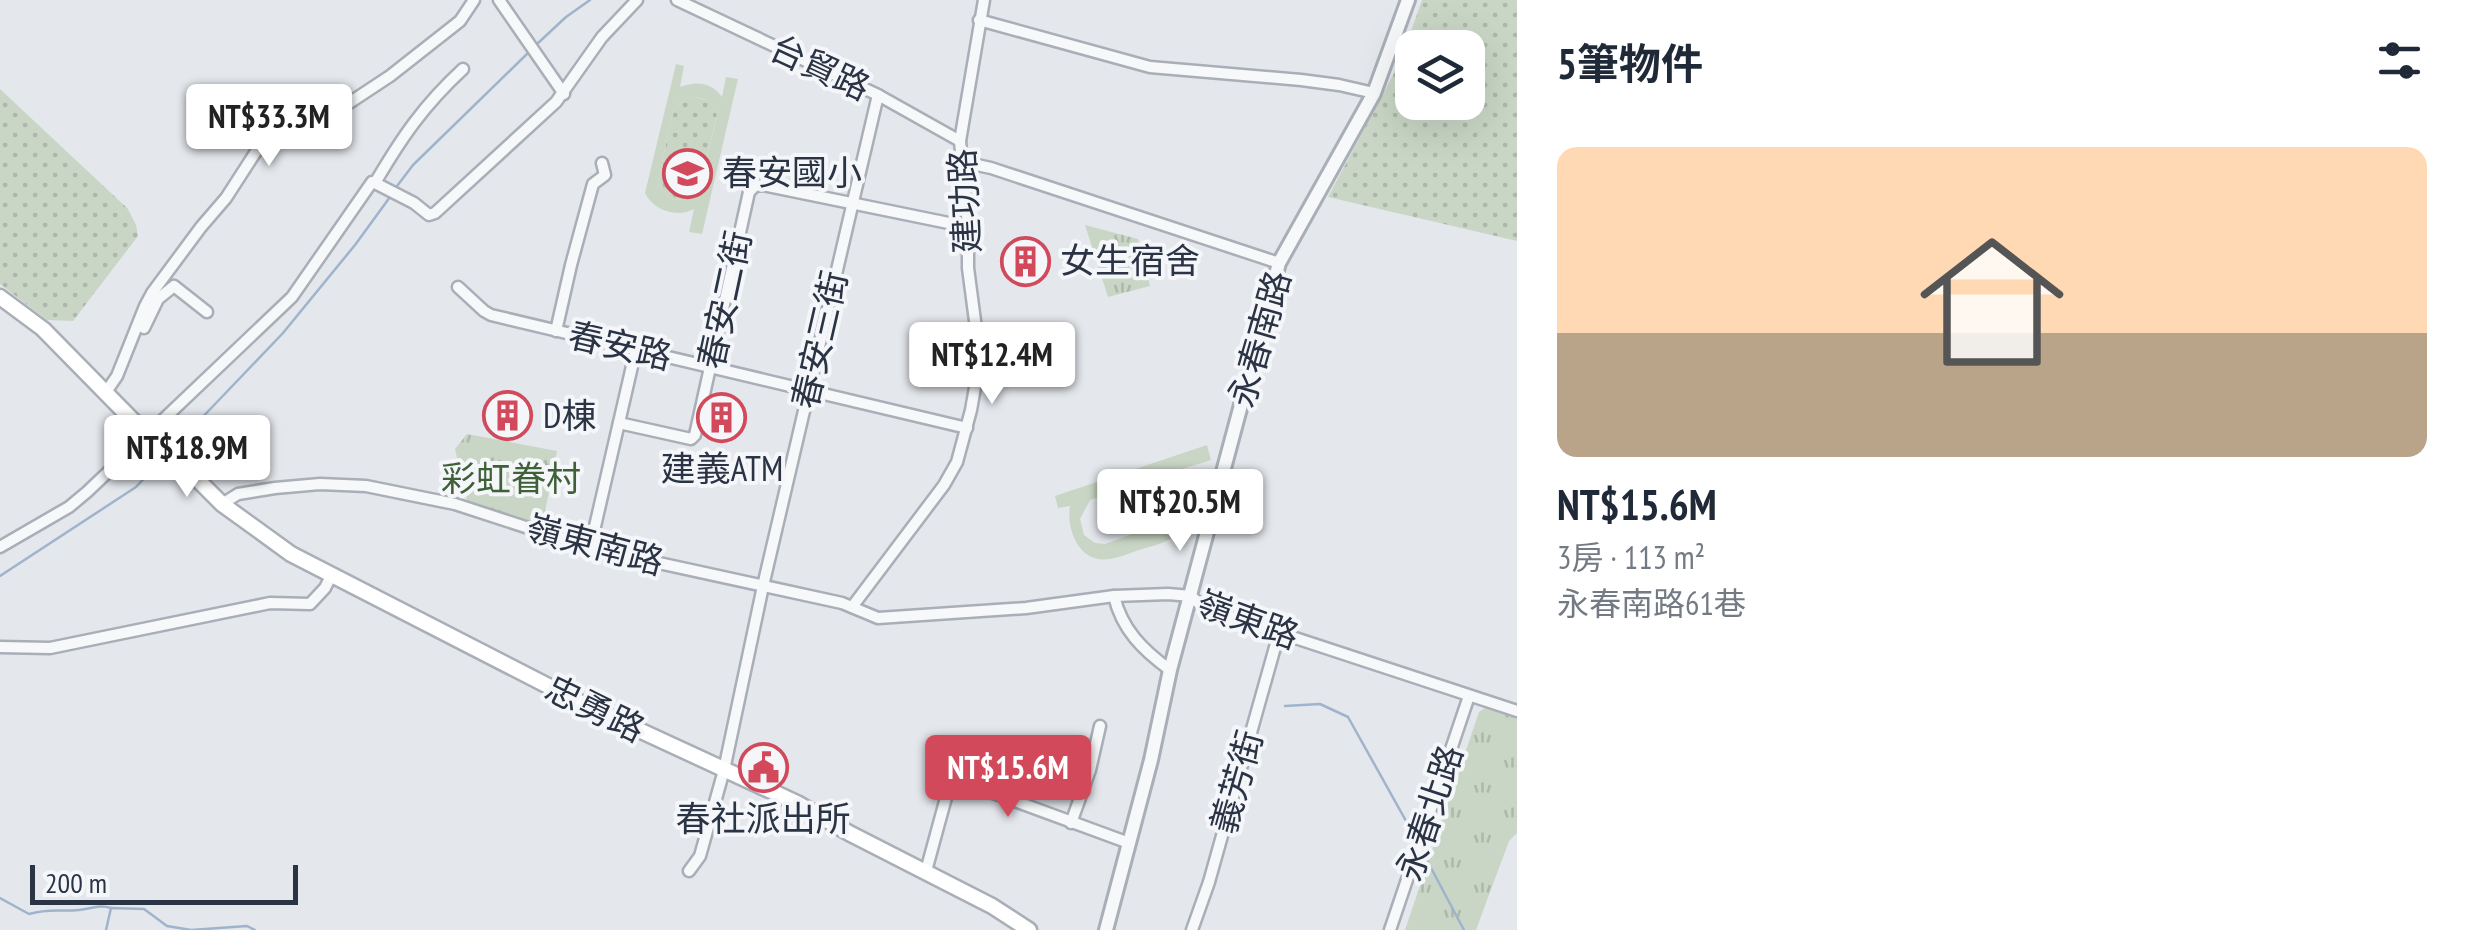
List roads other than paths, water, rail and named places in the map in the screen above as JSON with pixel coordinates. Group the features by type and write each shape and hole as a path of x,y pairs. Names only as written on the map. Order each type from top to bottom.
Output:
{"main road":[{"path":"0,297 43,330 151,438"},
{"name":"忠勇路","path":"151,438 222,504 274,543 331,576 587,706 797,803 992,906 1029,930"}],"street":[{"path":"106,392 117,376 152,294 263,144 272,136 290,135 322,120 390,76 460,20 474,0"},
{"path":"499,0 564,96"},
{"path":"0,547 68,506 151,438 292,297 372,182 430,215 435,213 564,96 602,37 637,0"},
{"name":"台貿路","path":"678,0 878,94 960,141"},
{"name":"建功路","path":"852,607 944,485 967,428 979,365 960,141 984,0"},
{"name":"永春南路","path":"1106,930 1151,760 1170,670 1279,264 1374,93 1408,0"},
{"path":"979,20 1150,67 1320,82 1374,93"},
{"path":"377,183 414,121 463,69"},
{"name":"春安三街","path":"763,586 878,94"},
{"path":"963,162 1279,264"},
{"path":"556,331 594,184 605,175 602,163"},
{"name":"春安二街","path":"619,423 692,439 695,435 749,192 755,186 968,227"},
{"path":"135,333 144,330 158,299 174,286 207,312"},
{"name":"春安路","path":"458,287 492,315 967,428"},
{"path":"590,548 636,348"},
{"name":"嶺東南路","path":"222,504 255,490 320,484 366,486 455,504 590,548 852,607"},
{"path":"0,646 50,648 270,602 310,604 331,576"},
{"path":"689,871 700,856 724,770 763,586"},
{"path":"1114,596 1128,631 1170,670"},
{"name":"嶺東路","path":"852,607 878,618 1026,608 1114,596 1191,596 1204,608 1517,710"},
{"name":"義芳街","path":"1192,930 1279,633"},
{"name":"永春北路","path":"1390,930 1469,696"},
{"path":"1071,823 1090,770 1100,726"},
{"path":"926,871 955,781 1129,844"}],"waterway":[{"path":"537,44 590,0"},
{"path":"394,190 413,165 528,53"},
{"path":"173,448 283,333 390,197"},
{"path":"0,576 136,487 164,457"},
{"path":"1285,706 1320,704 1348,717 1415,837"},
{"path":"1421,849 1464,930"},
{"path":"0,898 29,914 111,908"},
{"path":"106,930 111,908 144,909 167,926 191,930 247,926 255,930"}],"place":[{"name":"春安國小","path":"687,173"},
{"name":"女生宿舍","path":"1025,261"},
{"name":"D棟","path":"508,416"},
{"name":"建義ATM","path":"722,417"},
{"name":"春社派出所","path":"763,767"}],"park label":[{"name":"彩虹眷村","path":"511,479"}]}
